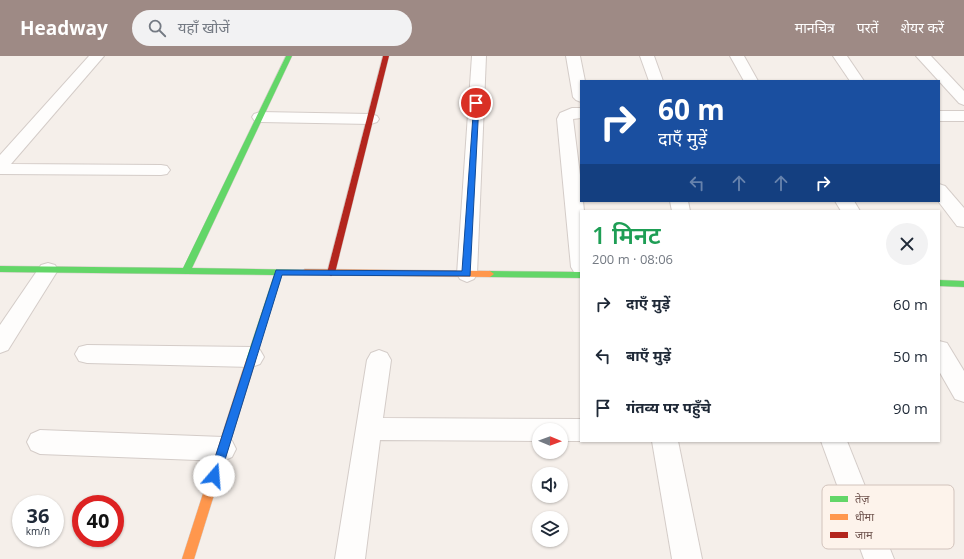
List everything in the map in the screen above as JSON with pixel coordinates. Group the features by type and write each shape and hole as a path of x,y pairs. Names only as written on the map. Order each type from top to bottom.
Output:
{"street":[{"path":"0,167 97,56"},
{"path":"186,271 290,56"},
{"path":"331,273 386,56"},
{"path":"466,274 479,56"},
{"path":"573,56 580,92"},
{"path":"647,56 656,80"},
{"path":"736,56 750,80"},
{"path":"840,56 856,80"},
{"path":"923,56 964,100"},
{"path":"580,113 572,113 566,116 565,119 580,258"},
{"path":"940,116 964,116"},
{"path":"260,117 371,119"},
{"path":"0,167 161,170"},
{"path":"940,191 964,221"},
{"path":"0,269 580,276"},
{"path":"0,344 48,270"},
{"path":"188,559 279,272"},
{"path":"940,283 964,284"},
{"path":"940,352 964,392"},
{"path":"87,354 252,357"},
{"path":"350,559 379,360"},
{"path":"368,429 580,430"},
{"path":"40,442 223,449"},
{"path":"665,442 688,559"},
{"path":"834,442 851,485"},
{"path":"875,549 879,559"}],"traffic: fast":[{"path":"186,271 289,56"},
{"path":"0,269 305,272"},
{"path":"251,360 279,272"},
{"path":"490,274 580,275"},
{"path":"940,283 964,284"}],"traffic: slow":[{"path":"305,272 490,274"},
{"path":"188,559 251,360"}],"traffic: jam":[{"path":"331,273 386,56"}],"route":[{"path":"214,476 279,272 466,274 476,103"}]}
